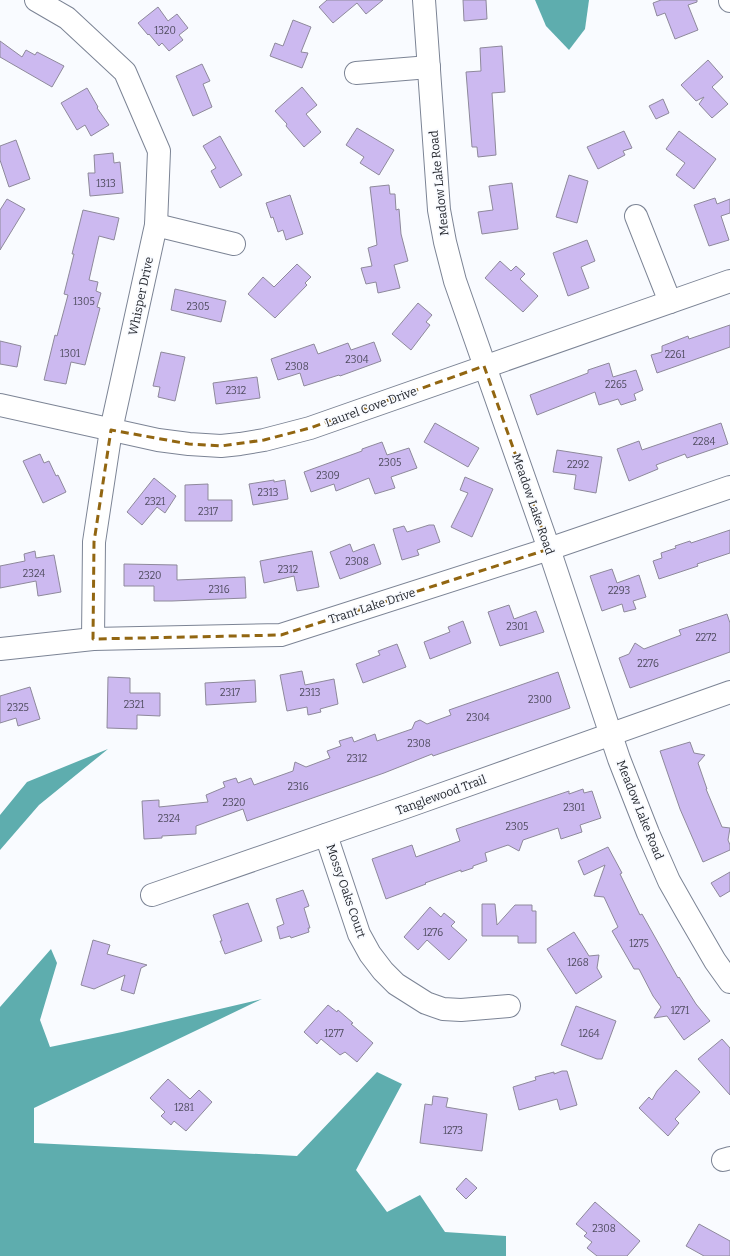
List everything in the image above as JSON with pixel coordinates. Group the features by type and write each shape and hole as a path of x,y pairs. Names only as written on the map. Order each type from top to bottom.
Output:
{"street":[{"name":"Whisper Drive","path":"36,0 68,18 125,72 159,151 156,225 111,430 94,542 92,639"},
{"name":"Meadow Lake Road","path":"424,0 436,186 445,242 455,282 549,549 611,734 648,833 669,881 708,948 730,982"},
{"path":"356,74 429,67"},
{"path":"636,216 670,302"},
{"path":"156,225 234,244"},
{"name":"Laurel Cove Drive","path":"0,405 158,440 221,446 264,440 310,428 730,281"},
{"name":"Trant Lake Drive","path":"0,649 92,639 281,635 549,549 730,487"},
{"name":"Tanglewood Trail","path":"152,895 730,692"},
{"name":"Mossy Oaks Court","path":"326,835 359,934 370,954 383,971 396,984 426,1003 443,1009 461,1010 509,1006"}],"highlighted area":[{"path":"484,366 549,549 281,635 93,639 94,542 111,430 189,444 221,446 264,440 310,428"}],"water":[{"path":"535,0 589,0 585,29 569,50 546,26"},
{"path":"108,749 39,805 0,850 0,815 27,782"},
{"path":"51,949 57,963 40,1020 50,1047 122,1032 262,999 34,1108 34,1143 297,1156 377,1072 402,1084 356,1170 387,1212 420,1195 445,1232 506,1236 506,1256 0,1256 0,1007"}],"building":[{"path":"327,0 383,0 366,14 357,3 333,23 319,7"},
{"path":"463,0 486,0 487,19 464,21"},
{"path":"661,0 697,0 697,2 688,5 698,30 675,39 665,13 657,16 653,3"},
{"path":"158,7 168,21 177,14 188,28 179,35 183,40 169,51 162,43 159,46 138,23"},
{"path":"293,20 311,27 301,52 308,53 302,68 270,56 275,43 283,46"},
{"path":"0,41 22,57 26,50 35,55 37,52 64,66 52,87 0,57"},
{"path":"502,46 505,92 492,93 496,155 478,157 477,147 472,147 466,72 481,71 480,48"},
{"path":"708,60 723,77 712,87 728,104 712,118 699,104 704,97 696,101 681,85"},
{"path":"202,64 210,81 203,84 212,107 193,116 176,76"},
{"path":"302,87 317,105 306,114 321,132 304,147 275,111"},
{"path":"87,88 98,107 97,108 109,125 91,136 85,125 77,130 61,103"},
{"path":"663,99 669,113 656,119 649,106"},
{"path":"357,128 394,150 379,175 360,163 364,157 346,145"},
{"path":"624,131 632,148 623,151 625,155 598,169 587,147"},
{"path":"679,131 716,159 694,189 676,175 685,163 666,149"},
{"path":"220,136 242,175 220,188 211,171 216,168 203,146"},
{"path":"16,140 30,179 9,187 0,160 0,146"},
{"path":"113,153 114,163 120,162 123,193 90,196 88,173 95,173 94,155"},
{"path":"569,175 588,181 577,223 556,217"},
{"path":"512,183 518,229 482,234 478,212 493,210 489,186"},
{"path":"389,185 390,194 395,194 396,210 399,209 401,234 408,261 394,265 400,288 378,293 376,282 366,284 361,268 372,266 368,248 377,245 370,187"},
{"path":"290,195 303,234 286,240 283,230 278,232 266,203"},
{"path":"715,198 717,204 730,199 730,213 721,216 729,240 709,246 694,205"},
{"path":"7,199 25,209 0,250 0,210"},
{"path":"83,210 119,218 114,240 99,236 89,280 98,282 96,291 101,293 97,307 100,308 85,365 71,362 66,384 44,380 55,335 57,336 68,295 64,294"},
{"path":"587,240 595,261 581,267 589,288 568,296 553,253"},
{"path":"500,261 511,271 516,266 525,274 520,279 538,296 523,312 485,278"},
{"path":"297,264 311,277 305,283 307,285 275,318 248,294 263,277 274,287"},
{"path":"175,289 226,301 221,322 171,310"},
{"path":"418,303 432,315 426,322 430,325 411,350 392,334"},
{"path":"730,325 730,347 657,373 651,355 662,352 662,346 688,336 689,339"},
{"path":"0,341 21,346 17,367 0,364"},
{"path":"374,342 381,361 340,376 339,375 304,386 300,373 278,380 271,359 314,344 318,354 348,343 351,350"},
{"path":"161,352 185,357 175,401 158,397 160,387 153,386"},
{"path":"609,363 613,377 636,370 643,390 634,394 636,400 621,405 618,399 599,405 595,392 537,415 530,395 588,373 588,370"},
{"path":"257,377 260,398 216,404 213,383"},
{"path":"435,423 479,448 468,467 424,442"},
{"path":"721,423 728,444 687,458 685,454 656,465 658,469 629,481 617,449 639,441 642,450"},
{"path":"382,442 387,455 409,448 417,468 391,477 395,488 375,494 369,478 336,491 334,484 311,492 304,472 362,451 362,449"},
{"path":"557,450 602,457 596,493 574,489 576,475 553,472"},
{"path":"40,454 44,463 49,461 66,492 43,503 23,461"},
{"path":"465,477 493,489 472,537 451,527 468,493 460,490"},
{"path":"154,478 176,496 165,513 157,507 142,525 127,512"},
{"path":"274,480 274,482 285,480 288,499 253,505 249,484"},
{"path":"208,484 208,500 232,500 232,521 185,521 185,485"},
{"path":"429,525 434,525 440,542 417,550 419,555 402,560 393,529 404,526 407,532"},
{"path":"730,530 730,553 697,564 698,566 659,579 653,561 662,558 661,553 690,541 691,543"},
{"path":"350,544 353,552 374,544 381,564 340,579 330,552"},
{"path":"35,551 36,558 54,555 61,592 38,596 36,581 0,588 0,566 25,561 24,554"},
{"path":"312,551 319,587 297,591 294,576 264,583 260,561"},
{"path":"124,564 177,565 177,580 245,577 246,598 154,601 154,586 124,586"},
{"path":"612,569 617,583 639,575 646,597 633,601 636,609 624,612 622,604 602,611 590,576"},
{"path":"509,605 514,619 536,611 544,632 500,646 488,612"},
{"path":"727,614 730,623 730,652 630,688 619,658 629,654 635,643 644,649 681,635 679,630"},
{"path":"463,621 471,643 430,659 424,642 450,632 448,627"},
{"path":"397,644 406,667 363,683 356,664 380,655 378,651"},
{"path":"302,671 305,685 334,679 338,704 320,709 321,712 308,715 307,707 287,711 280,675"},
{"path":"558,672 570,708 433,756 432,754 384,773 247,821 243,809 196,826 196,834 162,836 162,838 144,839 142,801 159,800 159,807 208,802 206,795 225,787 223,782 236,778 238,783 251,778 254,785 293,771 295,762 306,767 330,758 327,751 341,746 339,741 352,737 354,742 375,734 377,741 412,729 415,722 420,720 427,724 451,715 449,710"},
{"path":"108,677 130,678 130,693 160,693 160,716 137,715 137,729 107,728"},
{"path":"255,680 256,702 206,705 205,683"},
{"path":"30,687 40,719 18,726 16,718 0,723 0,696"},
{"path":"690,742 694,753 705,755 698,763 706,789 722,827 730,828 728,840 730,850 703,862 680,809 660,751"},
{"path":"583,789 584,793 592,791 601,818 580,825 582,832 561,839 558,828 523,840 519,851 508,845 485,853 487,861 473,866 473,868 461,872 461,870 386,899 372,859 412,845 416,857 460,841 456,829 569,791 569,794"},
{"path":"608,847 622,873 620,874 640,915 642,914 678,978 679,977 696,1004 710,1021 684,1040 667,1016 654,1018 661,1007 653,996 639,969 634,969 612,931 618,927 604,897 594,896 605,865 584,875 578,861"},
{"path":"730,872 730,891 720,897 711,883"},
{"path":"303,890 309,906 304,908 310,928 308,928 309,932 291,938 290,936 280,939 277,927 284,924 276,899"},
{"path":"248,903 262,941 225,954 213,915"},
{"path":"482,904 495,904 497,925 515,905 532,905 532,911 536,911 536,943 518,943 518,936 482,936"},
{"path":"430,907 441,917 444,913 455,922 451,926 467,940 449,960 427,940 418,950 404,937"},
{"path":"574,932 589,956 599,955 597,968 602,977 576,994 547,949"},
{"path":"93,940 110,945 107,954 147,965 141,968 134,994 121,990 125,975 94,989 81,985"},
{"path":"328,1005 337,1012 338,1010 353,1023 351,1024 373,1043 357,1062 345,1052 340,1055 321,1039 317,1044 304,1032"},
{"path":"576,1006 616,1021 602,1059 597,1059 561,1045"},
{"path":"722,1039 730,1048 730,1095 698,1059"},
{"path":"676,1070 700,1092 675,1119 679,1123 668,1136 639,1108 649,1097 652,1100 657,1091"},
{"path":"567,1071 577,1105 560,1110 557,1099 519,1110 513,1087 536,1080 535,1077"},
{"path":"168,1079 190,1099 199,1090 212,1102 186,1131 174,1121 171,1125 161,1116 165,1112 150,1098"},
{"path":"433,1096 448,1098 446,1107 487,1114 482,1151 420,1143 425,1104 432,1105"},
{"path":"466,1178 477,1188 466,1199 456,1189"},
{"path":"595,1202 640,1241 627,1256 597,1256 587,1248 592,1242 584,1236 587,1233 576,1224"},
{"path":"699,1224 730,1241 730,1256 704,1256 686,1246"}]}
